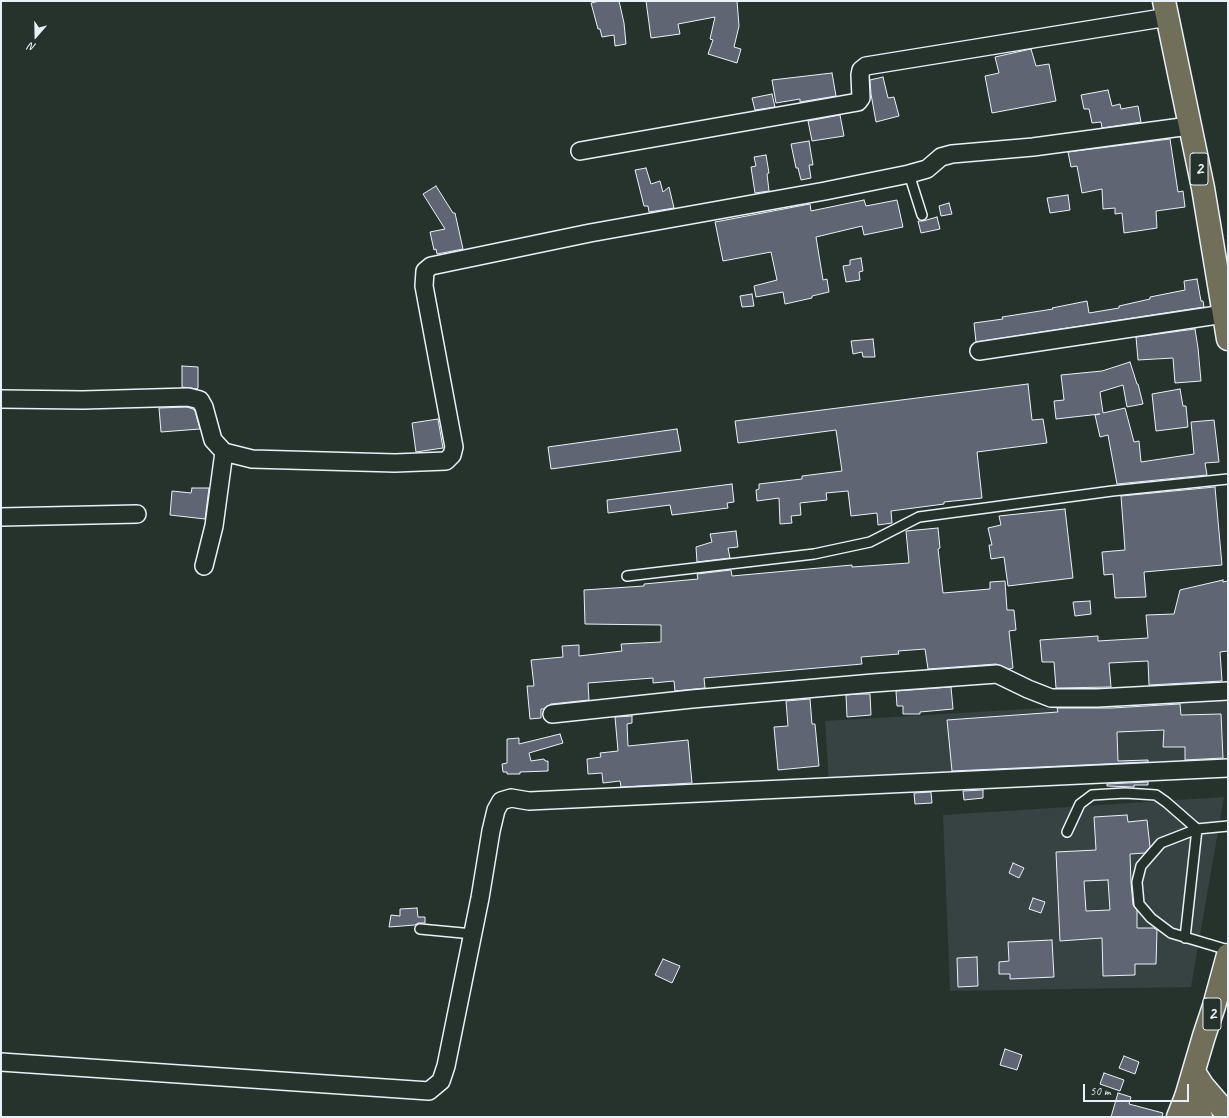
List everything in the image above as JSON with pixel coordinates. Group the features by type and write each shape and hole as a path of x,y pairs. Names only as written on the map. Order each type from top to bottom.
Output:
{"main road":[{"name":"2","path":"1166,9 1203,188 1228,339"},
{"name":"2","path":"1178,1117 1194,1072 1228,955"},
{"path":"1194,1072 1203,1086 1228,1115"},
{"path":"1186,1097 1201,1117"}],"street":[{"path":"580,151 858,102 861,98 861,70 866,66 1166,9"},
{"path":"1,399 84,400 188,398 200,400 204,407 213,440 224,452 252,459 395,463 446,461 452,455 454,447 424,286 425,271 432,266 590,233 825,191 909,174 926,168 941,157 952,154 1033,147 1189,126"},
{"path":"979,350 1224,314"},
{"path":"204,566 214,526 224,452"},
{"path":"1,517 137,514"},
{"path":"552,714 692,699 997,674 1050,698 1097,698 1228,691"},
{"path":"1,1062 430,1091 441,1081 446,1066 496,810 502,801 511,798 530,802 1228,768"}],"lane":[{"path":"909,174 922,214"},
{"path":"627,576 814,554 870,542 919,517 1112,491 1228,479"},
{"path":"1067,832 1080,804 1092,795 1125,793 1156,795 1197,829"},
{"path":"1228,826 1197,829 1161,843 1141,866 1137,882 1139,904 1151,918 1171,933 1228,950"},
{"path":"1186,938 1197,829"},
{"path":"420,929 473,934"}],"shaded area":[{"path":"1228,697 1228,769 829,784 825,721"},
{"path":"1224,797 1191,987 950,991 943,815"}],"building":[{"path":"600,1 619,1 624,23 626,44 615,46 614,35 602,37 600,29 598,29 591,3"},
{"path":"646,1 737,1 739,26 734,47 741,49 737,63 708,54 713,40 710,39 715,17 678,24 680,34 651,38"},
{"path":"1031,49 1036,66 1049,64 1056,101 992,113 985,76 999,73 995,57"},
{"path":"832,73 836,96 800,102 800,99 776,103 772,80"},
{"path":"883,77 888,98 894,97 899,116 876,122 870,80"},
{"path":"1108,90 1112,106 1120,104 1121,109 1138,106 1141,122 1102,128 1101,122 1092,123 1089,109 1084,109 1081,95"},
{"path":"772,94 775,107 755,110 752,98"},
{"path":"840,115 844,136 812,141 808,121"},
{"path":"1170,139 1178,192 1183,191 1185,207 1156,211 1157,228 1124,233 1122,213 1115,214 1115,208 1103,209 1102,189 1082,193 1077,166 1071,167 1068,152"},
{"path":"809,141 813,165 809,165 811,178 801,180 798,168 796,168 791,144"},
{"path":"766,155 769,173 767,174 769,191 755,193 751,167 756,166 754,157"},
{"path":"646,168 651,184 660,181 663,192 669,187 674,208 649,212 648,206 644,206 635,170"},
{"path":"436,186 453,213 455,213 463,249 437,254 436,249 434,250 430,232 445,229 423,194"},
{"path":"1068,195 1070,210 1050,213 1047,198"},
{"path":"864,200 866,206 897,200 903,227 864,235 862,226 816,237 823,280 827,279 829,292 812,296 812,298 785,304 783,292 756,297 754,286 777,280 771,252 723,261 715,222 810,204 811,211"},
{"path":"949,203 952,214 941,216 939,206"},
{"path":"937,217 940,229 921,233 918,221"},
{"path":"861,258 863,271 859,272 860,280 846,282 843,266 850,265 850,260"},
{"path":"1197,279 1201,301 1203,301 1204,307 976,342 974,323 1003,319 1002,317 1053,309 1052,308 1087,301 1089,313 1119,308 1119,306 1150,299 1150,297 1185,290 1184,281"},
{"path":"752,294 754,306 742,307 740,296"},
{"path":"1195,329 1201,381 1175,383 1173,358 1138,360 1136,337"},
{"path":"873,339 875,357 863,357 862,352 853,354 851,341"},
{"path":"1130,362 1143,404 1127,407 1123,385 1100,392 1103,413 1125,408 1134,442 1139,441 1141,462 1194,454 1191,422 1214,420 1219,462 1205,463 1207,475 1117,484 1108,435 1100,437 1095,415 1100,414 1056,419 1054,401 1064,400 1061,375 1102,371"},
{"path":"182,366 198,367 197,389 182,387"},
{"path":"1028,384 1032,420 1043,419 1047,443 977,452 982,498 944,502 944,504 891,511 892,523 878,525 877,513 851,516 848,491 826,493 827,500 800,503 801,515 791,516 792,523 780,524 779,498 757,501 756,490 759,489 759,484 802,479 802,476 842,471 836,430 738,443 735,421"},
{"path":"1180,389 1183,406 1186,406 1188,427 1156,431 1152,394"},
{"path":"187,407 195,411 200,429 161,432 159,408"},
{"path":"438,419 443,448 416,452 412,423"},
{"path":"677,429 681,451 551,469 548,447"},
{"path":"732,484 734,502 727,503 728,508 672,515 670,505 608,513 607,500"},
{"path":"1215,487 1222,565 1144,572 1146,597 1115,598 1113,574 1104,575 1102,552 1125,550 1121,496"},
{"path":"192,488 209,488 205,519 170,515 172,491 191,493"},
{"path":"1065,509 1073,578 1008,586 1004,557 991,559 989,545 992,545 988,528 1001,525 999,516"},
{"path":"938,528 940,548 938,549 943,593 990,589 990,582 1005,581 1007,610 1014,610 1016,630 1009,631 1013,668 1009,669 996,664 928,669 925,649 898,651 899,654 861,657 862,664 704,678 705,688 675,691 674,681 653,683 653,678 588,683 589,700 551,704 544,709 541,709 541,718 530,719 527,686 534,686 531,660 563,657 562,646 579,645 579,656 622,651 621,644 661,642 661,625 585,624 584,590 644,586 644,584 698,579 697,574 731,570 732,576 852,565 852,567 909,563 906,531"},
{"path":"736,531 738,547 728,548 730,558 697,562 696,547 712,542 710,534"},
{"path":"1223,580 1223,582 1228,581 1228,651 1220,652 1222,681 1149,685 1148,661 1109,663 1111,687 1056,688 1054,662 1042,662 1040,640 1098,636 1098,641 1148,638 1146,615 1174,614 1180,590"},
{"path":"1090,601 1091,614 1075,616 1073,602"},
{"path":"951,687 953,709 920,712 920,714 903,714 903,706 897,706 896,691"},
{"path":"870,694 871,715 847,717 846,695"},
{"path":"810,699 812,724 815,724 819,766 778,770 774,727 788,726 786,701"},
{"path":"1180,704 1181,715 1221,714 1223,758 1185,760 1185,747 1163,747 1164,730 1117,732 1118,761 1148,760 1148,762 952,771 947,720 1058,712 1057,708 1112,708"},
{"path":"632,716 632,723 627,724 628,746 688,740 692,783 621,787 620,781 603,783 602,773 588,774 587,759 601,757 600,753 618,751 615,717"},
{"path":"560,734 563,743 529,753 531,761 544,759 545,761 548,761 548,771 520,772 520,774 507,774 507,772 503,772 502,764 507,763 507,739 519,738 519,744"},
{"path":"1148,782 1148,785 1134,785 1134,787 1107,786 1107,784"},
{"path":"983,790 983,798 964,800 963,791"},
{"path":"931,792 932,803 915,804 914,793"},
{"path":"1127,815 1128,822 1147,820 1150,847 1145,853 1130,854 1131,883 1133,905 1137,910 1137,928 1154,928 1157,930 1156,964 1135,964 1135,975 1103,976 1102,938 1060,941 1056,852 1096,850 1094,817","holes":["1108,880 1110,910 1086,911 1084,881"]},
{"path":"1013,863 1024,868 1019,878 1009,873"},
{"path":"1033,898 1045,902 1041,913 1029,909"},
{"path":"417,908 418,917 425,917 425,923 389,927 391,915 400,916 400,909"},
{"path":"1052,940 1054,977 1010,979 1010,974 999,974 999,962 1009,961 1008,942"},
{"path":"977,957 978,986 958,987 957,958"},
{"path":"663,959 680,966 672,983 655,975"},
{"path":"1005,1049 1022,1055 1017,1070 1000,1065"},
{"path":"1124,1056 1139,1062 1135,1074 1119,1068"},
{"path":"1104,1073 1124,1080 1120,1091 1100,1084"},
{"path":"1118,1093 1131,1097 1129,1104 1163,1113 1162,1117 1111,1117"}]}
